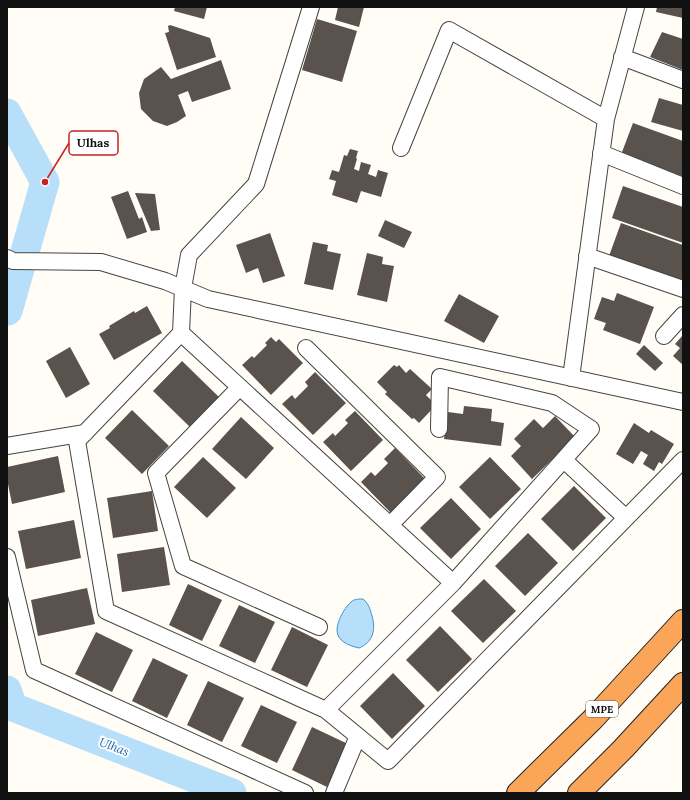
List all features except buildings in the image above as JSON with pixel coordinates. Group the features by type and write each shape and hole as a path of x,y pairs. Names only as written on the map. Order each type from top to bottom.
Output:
{"highway":[{"name":"MPE","path":"518,793 593,720 683,621"},
{"path":"579,793 624,749 683,684"}],"street":[{"path":"311,7 256,184 189,255 183,288 181,333 77,441 106,611 326,710 388,761 683,460"},
{"path":"571,378 606,119 636,7"},
{"path":"401,148 449,30 606,119"},
{"path":"622,57 683,80"},
{"path":"601,153 683,186"},
{"path":"587,256 683,289"},
{"path":"10,260 101,262 165,281 208,299 683,402"},
{"path":"664,336 683,315"},
{"path":"181,333 453,583"},
{"path":"306,348 437,477 390,525"},
{"path":"326,710 453,583 591,429 552,403 440,376 439,429"},
{"path":"240,387 156,473 184,566 319,627"},
{"path":"7,446 84,433"},
{"path":"564,460 626,518"},
{"path":"7,557 34,670 305,793"},
{"path":"334,793 358,736"}],"water":[{"path":"363,599 371,611 374,626 372,635 368,642 359,648 341,640 338,635 337,627 340,617 348,605 354,600"}],"waterway":[{"name":"Ulhas","path":"7,113 45,182 7,311"},
{"name":"Ulhas","path":"7,690 13,707 232,793"}],"place":[{"name":"Ulhas","path":"45,182"}]}
